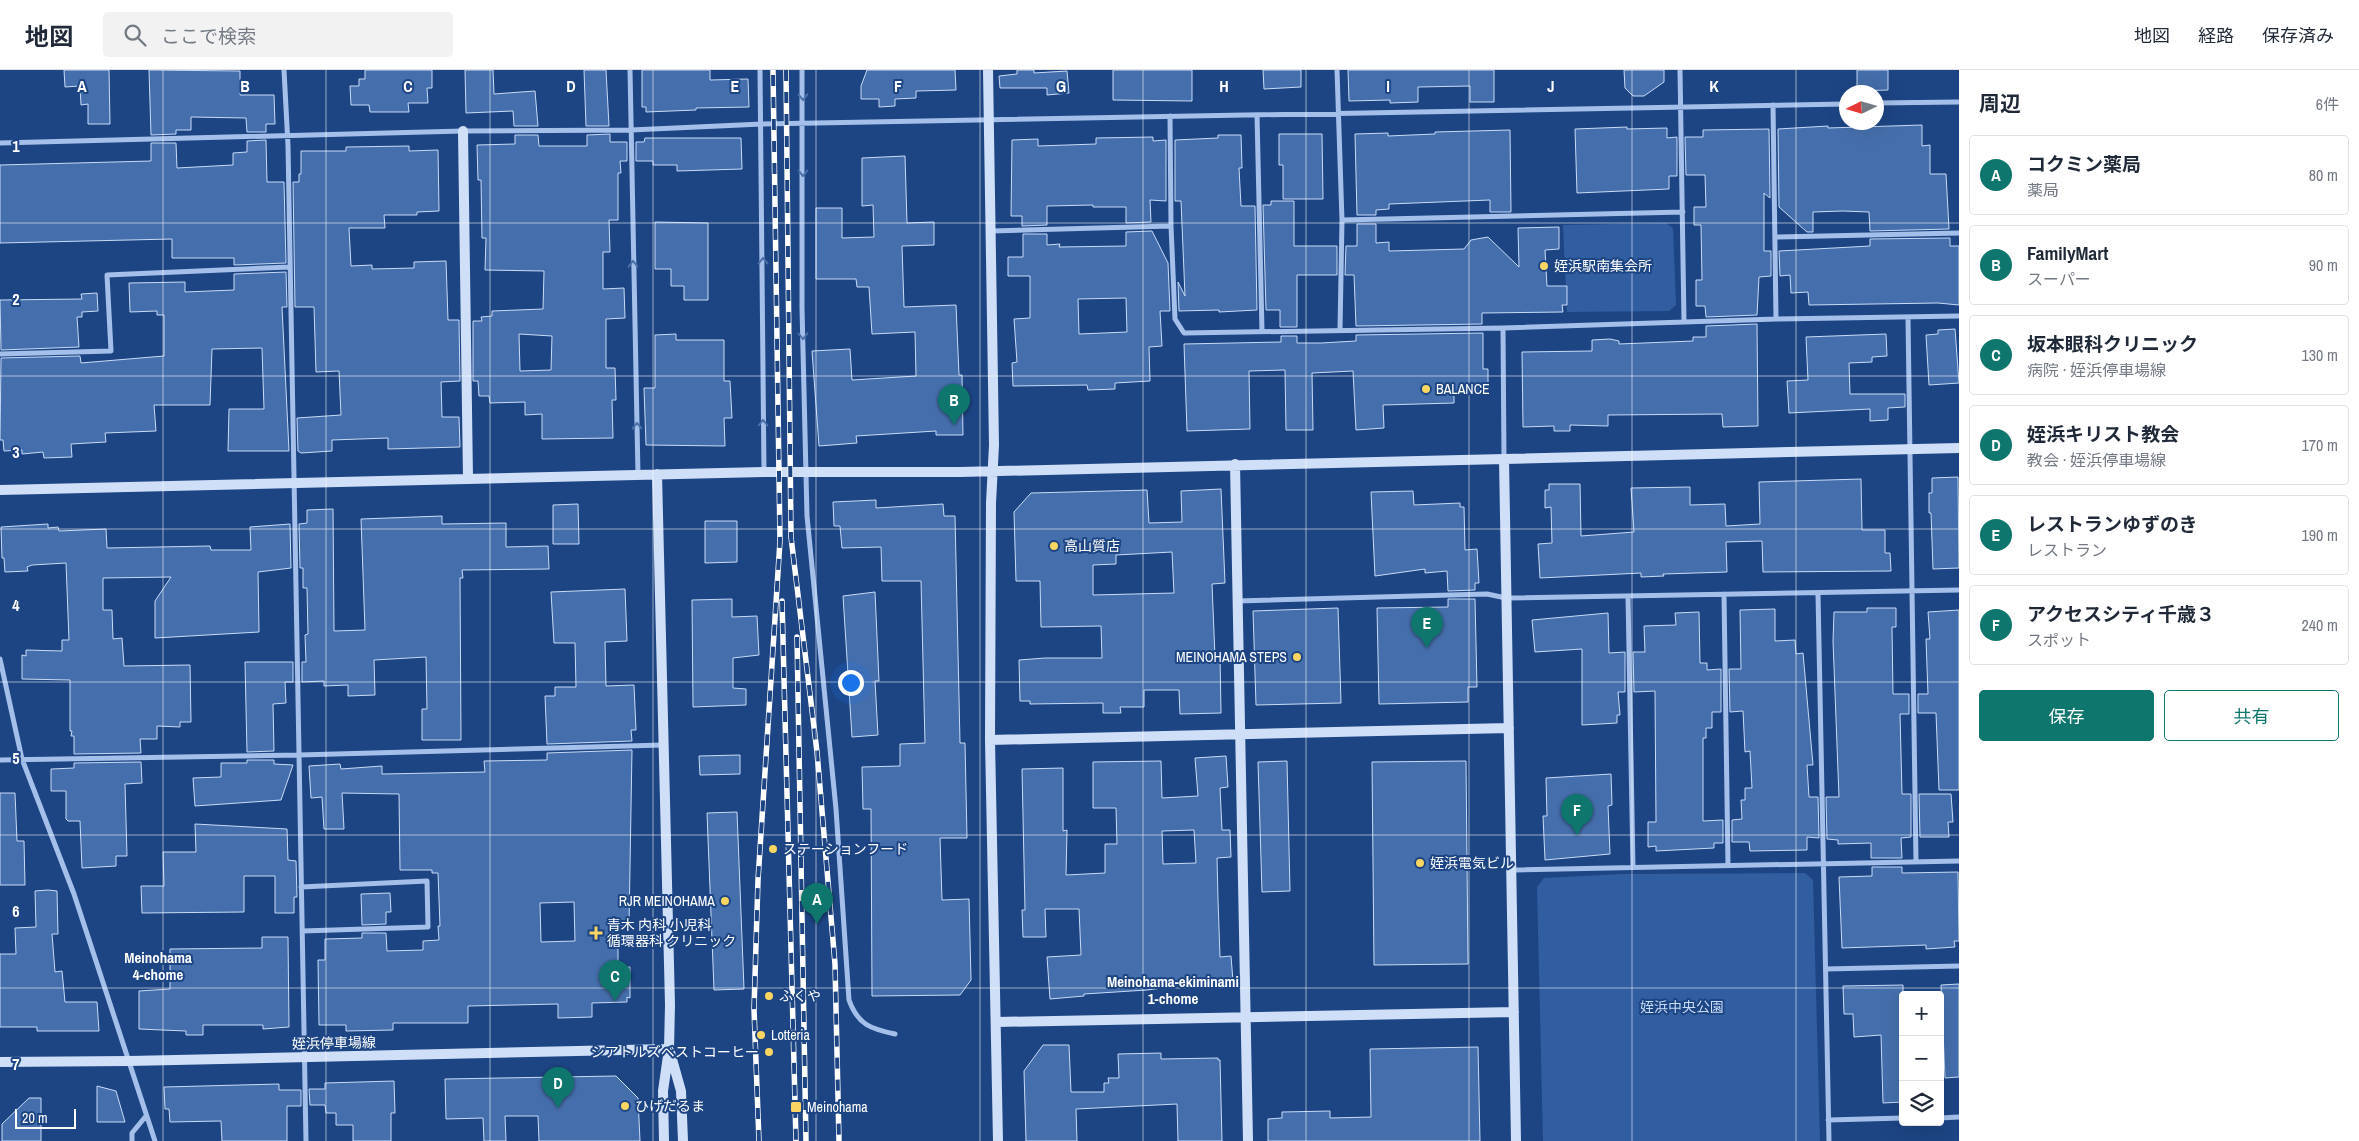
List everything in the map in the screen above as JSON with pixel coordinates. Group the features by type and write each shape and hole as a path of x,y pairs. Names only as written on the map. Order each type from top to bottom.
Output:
{"street":[{"path":"284,70 285,135 288,145 292,485 306,1141"},
{"path":"630,70 638,475"},
{"path":"760,70 764,472"},
{"path":"802,70 802,308 806,473 817,628 836,809 850,1000 854,1014 867,1026 895,1034"},
{"path":"988,70 994,444 992,470 990,740 998,1141"},
{"path":"1338,70 1342,220 1340,330"},
{"path":"1680,70 1684,322"},
{"path":"1884,103 1959,102"},
{"path":"0,142 463,131 630,130 762,124 1839,104"},
{"path":"1773,105 1776,319"},
{"path":"1257,115 1262,331"},
{"path":"1170,116 1171,226 1175,319 1184,333 1504,328 1776,319 1959,316"},
{"path":"463,131 468,478"},
{"path":"1342,220 1683,212"},
{"path":"990,231 1171,226"},
{"path":"1776,237 1959,233"},
{"path":"0,354 111,351 107,274 289,267"},
{"path":"1908,318 1916,862"},
{"path":"1504,328 1506,598 1513,870 1516,1141"},
{"path":"0,490 292,485 468,478 992,470 1959,448"},
{"path":"1235,464 1248,1141"},
{"path":"657,474 669,1049 662,1091 664,1141"},
{"path":"1238,601 1487,594 1506,598 1818,594 1959,590"},
{"path":"1724,594 1728,865"},
{"path":"1818,594 1829,1141"},
{"path":"1628,596 1633,867"},
{"path":"0,659 22,759 74,894 155,1141"},
{"path":"990,740 1509,728"},
{"path":"0,760 299,755 663,745"},
{"path":"1513,870 1959,861"},
{"path":"301,887 427,881 428,927 302,931"},
{"path":"1826,969 1959,966"},
{"path":"997,1022 1514,1012"},
{"path":"669,1049 681,1091 683,1141"},
{"name":"姪浜停車場線","path":"0,1062 304,1058 669,1049"},
{"path":"132,1141 132,1133 146,1116"},
{"path":"1944,1118 1959,1117"},
{"path":"1828,1120 1899,1118"}],"green space":[{"path":"1666,223 1673,228 1676,305 1669,311 1567,312 1563,225"},
{"name":"姪浜中央公園","path":"1805,873 1813,880 1820,1141 1543,1141 1537,887 1544,878 1623,874"}],"building":[{"path":"64,70 109,70 110,124 88,124 88,104 81,105 80,86 65,87"},
{"path":"149,70 240,71 240,95 274,95 275,124 266,124 266,132 247,132 246,118 191,117 191,130 176,130 176,134 151,135"},
{"path":"365,70 432,70 432,88 427,88 428,103 408,103 409,112 370,112 369,105 351,105 350,86 359,86 359,79 365,79"},
{"path":"465,70 493,70 494,94 535,91 538,126 514,126 513,111 466,113"},
{"path":"584,70 606,70 609,126 586,126"},
{"path":"642,70 710,70 710,80 748,79 749,107 696,108 696,110 646,112 646,107 642,107"},
{"path":"867,70 955,70 956,90 916,91 916,98 895,99 895,106 879,107 879,99 861,99 861,86"},
{"path":"1017,70 1034,70 1034,73 1067,71 1069,93 1047,95 1047,88 1000,88 999,76 1017,74"},
{"path":"1113,70 1192,70 1192,101 1113,100"},
{"path":"1263,70 1301,70 1301,87 1264,89"},
{"path":"1348,70 1494,70 1494,102 1470,102 1470,86 1418,87 1418,102 1390,103 1390,100 1349,101"},
{"path":"1624,70 1664,70 1664,82 1644,96 1633,96 1625,88"},
{"path":"1857,70 1888,70 1888,90 1884,90 1884,85 1857,85"},
{"path":"1922,125 1922,146 1930,145 1930,174 1946,174 1949,229 1870,231 1869,212 1843,211 1813,212 1813,232 1807,232 1779,207 1778,129 1828,126 1828,128 1839,128 1839,130 1884,130 1884,126"},
{"path":"1627,127 1627,129 1667,128 1667,138 1677,137 1677,176 1669,176 1669,189 1577,193 1575,129"},
{"path":"1769,129 1770,198 1764,193 1764,251 1771,251 1771,276 1759,277 1757,315 1706,317 1705,306 1696,306 1696,280 1702,280 1701,225 1694,225 1694,207 1706,207 1705,175 1686,175 1685,137 1703,137 1703,130"},
{"path":"1510,130 1511,212 1490,212 1490,200 1389,204 1389,209 1376,210 1376,215 1357,215 1355,134 1388,133 1388,136 1435,134 1435,132"},
{"path":"610,134 610,142 627,142 627,161 620,161 621,173 618,173 618,220 609,220 610,252 603,252 603,289 624,288 625,318 606,319 606,368 615,368 616,400 612,400 613,438 542,439 542,414 525,415 525,402 490,403 489,396 479,396 478,381 473,381 473,321 482,321 481,317 492,316 492,311 543,309 544,271 485,270 486,238 482,238 481,180 478,180 477,145 515,144 515,135 538,135 539,146 587,146 587,135","holes":["519,334 552,336 551,370 520,371"]},
{"path":"1279,134 1322,134 1323,199 1283,199 1283,165 1279,165"},
{"path":"1218,135 1241,135 1242,168 1239,168 1241,206 1255,206 1257,310 1219,312 1219,310 1179,311 1178,282 1185,296 1181,201 1175,201 1175,140 1218,138"},
{"path":"1153,137 1153,141 1166,140 1166,201 1150,200 1151,222 1126,223 1126,207 1093,207 1093,205 1047,206 1047,225 1022,226 1022,216 1011,216 1012,140 1038,139 1038,146 1096,144 1096,138"},
{"path":"645,138 741,138 742,169 677,171 677,165 653,165 653,161 636,161 636,142 644,142"},
{"path":"266,140 267,182 284,182 286,263 234,265 234,258 172,258 172,239 0,243 0,165 151,161 151,143 176,143 177,168 233,165 233,153 247,152 247,141"},
{"path":"409,146 409,151 438,150 439,211 417,212 417,215 384,215 385,228 349,228 351,266 372,265 372,269 414,268 414,262 446,261 448,320 459,320 460,381 441,382 442,417 459,417 460,447 388,449 388,438 332,440 332,451 301,453 298,451 297,418 341,415 339,371 316,372 314,307 295,307 293,182 299,182 301,151 346,151 346,147"},
{"path":"905,156 907,223 934,222 934,245 902,246 904,307 956,305 959,375 962,375 963,435 936,435 936,431 856,436 857,443 819,446 812,351 850,349 852,380 916,376 915,332 872,334 869,287 857,287 856,279 816,279 816,208 842,208 842,238 874,237 873,205 862,206 862,158"},
{"path":"1271,201 1294,201 1294,246 1337,246 1337,275 1297,275 1297,327 1280,327 1280,310 1266,310 1263,205 1271,205"},
{"path":"655,222 708,223 708,300 684,300 684,286 671,286 671,269 655,269"},
{"path":"1357,224 1376,224 1376,243 1389,242 1389,251 1464,249 1471,240 1488,237 1519,267 1518,228 1559,227 1559,249 1545,250 1547,286 1567,286 1567,305 1562,305 1563,312 1482,313 1482,324 1356,326 1354,275 1345,275 1346,246 1357,246"},
{"path":"1152,231 1168,263 1170,311 1160,311 1162,346 1149,347 1150,381 1115,383 1115,389 1088,390 1087,385 1013,386 1012,363 1017,362 1014,319 1030,318 1030,276 1008,276 1008,257 1023,257 1023,234 1047,234 1047,245 1060,244 1059,247 1126,246 1126,232","holes":["1126,298 1127,332 1079,334 1078,299"]},
{"path":"1950,238 1950,246 1959,246 1959,305 1938,303 1809,305 1808,292 1791,293 1790,275 1780,276 1779,251 1870,246 1870,239"},
{"path":"286,272 287,307 282,307 289,451 228,451 229,409 264,409 262,348 212,349 210,405 154,405 156,431 105,433 106,442 71,444 72,457 44,458 43,452 22,454 22,450 4,451 3,440 0,440 1,358 80,356 81,363 164,356 164,315 157,315 157,311 130,312 129,283 185,282 185,292 234,290 234,274"},
{"path":"97,293 98,311 82,312 82,317 77,317 79,347 1,350 0,300 82,299 81,294"},
{"path":"1757,324 1758,426 1723,427 1722,414 1608,415 1608,426 1570,425 1570,431 1554,431 1554,426 1523,427 1522,352 1592,351 1592,340 1610,339 1619,341 1619,344 1693,341 1693,337 1706,337 1706,326"},
{"path":"1955,329 1959,383 1929,385 1926,335 1938,334 1938,330"},
{"path":"1483,333 1483,369 1488,369 1488,391 1454,392 1454,403 1383,405 1384,428 1356,430 1353,371 1312,373 1313,430 1286,430 1285,370 1249,371 1250,429 1187,431 1184,344 1281,342 1281,336 1297,336 1297,343 1321,343 1356,341 1356,335"},
{"path":"676,334 676,340 724,340 724,381 730,381 732,418 724,418 725,446 646,445 644,388 655,388 655,335"},
{"path":"1886,334 1887,356 1872,357 1872,362 1849,363 1850,394 1905,394 1905,407 1888,408 1888,420 1870,421 1870,409 1789,413 1787,381 1808,380 1806,337"},
{"path":"1958,477 1959,568 1933,569 1931,513 1929,513 1929,493 1932,493 1932,478"},
{"path":"1861,479 1862,530 1885,530 1885,553 1890,553 1891,571 1763,572 1762,541 1726,542 1727,572 1663,574 1664,576 1641,577 1641,573 1540,578 1538,544 1552,543 1551,507 1545,508 1545,490 1549,490 1549,484 1580,484 1581,536 1634,532 1631,488 1690,487 1690,505 1725,504 1726,526 1760,524 1759,482"},
{"path":"1221,489 1225,583 1212,584 1215,657 1220,656 1221,713 1180,714 1179,690 1144,690 1144,707 1120,707 1121,713 1103,713 1103,703 1030,704 1030,701 1020,701 1019,660 1102,658 1101,626 1041,627 1040,581 1016,581 1014,512 1031,493 1147,490 1149,523 1182,522 1181,491","holes":["1172,552 1174,593 1093,595 1093,565 1116,564 1116,555"]},
{"path":"1413,491 1414,505 1460,503 1460,507 1464,507 1465,550 1477,549 1479,583 1475,583 1475,590 1448,591 1447,571 1425,573 1425,569 1375,576 1371,492"},
{"path":"876,500 876,508 943,504 944,516 955,516 960,743 965,743 967,838 940,838 942,900 969,899 971,980 960,995 872,996 871,809 863,809 862,767 900,766 900,744 925,743 921,581 882,581 881,547 842,548 840,526 834,526 833,502"},
{"path":"578,504 579,544 553,544 553,505"},
{"path":"333,509 334,631 365,630 361,519 442,516 442,524 506,523 506,547 548,546 549,569 462,570 463,578 460,578 461,740 422,740 422,709 427,709 426,657 374,660 375,695 348,696 348,685 324,686 324,681 302,682 302,662 306,662 305,635 308,634 307,588 303,588 303,568 300,568 299,524 307,523 307,510"},
{"path":"705,521 737,521 737,562 705,563"},
{"path":"48,524 48,528 58,527 59,531 106,529 107,548 210,546 211,550 251,550 250,527 290,524 291,568 258,572 259,632 155,638 155,601 171,577 103,578 103,610 112,610 113,639 122,638 124,666 190,665 191,722 180,722 180,727 157,726 157,739 140,739 141,753 74,754 74,736 71,736 72,731 70,731 70,680 22,679 22,655 26,656 26,650 62,651 62,640 69,640 66,563 32,565 27,567 28,571 5,572 4,558 2,558 1,527"},
{"path":"625,589 627,641 605,642 606,686 634,685 636,730 631,730 632,741 547,744 545,696 555,696 555,687 576,687 575,643 554,643 551,592"},
{"path":"875,592 879,681 875,681 878,735 852,737 843,596"},
{"path":"732,599 732,617 757,616 759,655 733,658 733,688 746,689 746,705 693,707 692,600"},
{"path":"1448,599 1475,599 1477,687 1468,687 1468,702 1379,704 1377,608 1448,607"},
{"name":"MEINOHAMA STEPS","path":"1338,608 1341,703 1256,705 1253,611"},
{"path":"1867,608 1896,608 1896,627 1892,627 1893,694 1909,694 1909,714 1900,714 1902,794 1911,794 1911,837 1901,838 1902,858 1871,858 1871,843 1838,844 1838,840 1827,839 1826,797 1839,797 1833,641 1834,612 1867,612"},
{"path":"1775,609 1775,641 1795,640 1796,654 1803,653 1813,765 1807,765 1809,797 1818,797 1819,838 1807,837 1807,850 1750,851 1749,842 1732,842 1732,820 1742,819 1741,800 1745,800 1745,788 1752,788 1750,751 1745,752 1743,711 1730,712 1729,669 1741,669 1740,610"},
{"path":"1959,610 1959,790 1939,790 1936,713 1918,713 1918,694 1928,694 1926,639 1930,639 1928,612"},
{"path":"1699,612 1700,663 1707,663 1707,670 1721,669 1721,712 1712,712 1712,728 1706,728 1706,738 1703,738 1703,821 1723,820 1723,843 1714,843 1714,848 1656,851 1656,846 1648,847 1648,822 1656,822 1655,691 1634,692 1633,652 1645,652 1644,626 1676,625 1675,613"},
{"path":"1608,613 1609,653 1625,652 1625,692 1618,692 1620,715 1617,715 1617,723 1582,725 1582,649 1535,652 1532,620"},
{"path":"245,662 293,662 293,682 285,682 286,703 273,704 274,751 247,752"},
{"path":"632,750 629,925 618,925 618,967 630,967 630,998 627,997 627,1002 592,1003 592,1017 558,1018 558,1004 468,1006 468,1023 393,1023 393,1030 346,1031 346,1025 319,1025 318,960 325,960 325,939 362,938 362,933 386,933 387,951 423,950 423,941 439,940 438,873 432,873 432,870 400,870 399,794 342,793 344,829 324,829 322,797 311,798 309,766 340,764 341,769 382,766 382,774 485,772 484,761 547,760 547,753","holes":["574,902 575,941 541,942 540,903"]},
{"path":"740,755 740,774 700,775 699,756"},
{"path":"1226,756 1228,787 1220,788 1222,830 1230,830 1231,857 1217,858 1218,899 1220,957 1231,956 1233,981 1162,986 1162,988 1147,990 1084,994 1084,996 1050,999 1047,957 1081,955 1079,909 1045,909 1046,937 1023,937 1022,910 1025,910 1022,769 1063,768 1063,831 1067,830 1066,875 1105,873 1105,844 1117,844 1116,808 1093,808 1093,762 1161,761 1162,798 1198,796 1195,758","holes":["1194,830 1196,863 1163,864 1162,831"]},
{"path":"247,760 274,760 274,764 293,765 281,800 195,806 193,778 221,777 221,763 247,763"},
{"path":"1287,761 1290,891 1262,892 1258,762"},
{"name":"姪浜電気ビル","path":"1466,761 1468,964 1374,965 1372,762"},
{"path":"141,762 142,783 125,784 127,856 116,856 116,866 82,868 80,821 68,821 66,819 66,791 51,791 51,769 74,768 74,763"},
{"path":"1611,774 1612,805 1608,806 1610,854 1545,860 1543,816 1547,816 1546,778"},
{"path":"0,793 15,793 17,841 24,841 25,885 0,885"},
{"path":"1919,794 1951,794 1953,822 1948,822 1949,837 1920,837"},
{"name":"RJR MEINOHAMA","path":"737,812 744,989 714,990 707,813"},
{"path":"195,824 287,829 288,860 296,861 297,897 294,897 294,913 275,913 275,876 244,876 244,912 142,913 141,886 164,886 163,852 196,852"},
{"path":"1872,867 1902,867 1902,873 1958,872 1959,941 1954,941 1955,947 1926,949 1926,945 1842,948 1839,877 1872,876"},
{"path":"35,891 57,891 58,934 52,934 55,972 62,971 65,1002 97,1002 99,1031 37,1031 37,1027 0,1027 0,954 16,954 15,928 36,927"},
{"path":"390,893 391,912 386,912 386,924 362,925 361,894"},
{"path":"262,937 288,937 289,1027 263,1029 263,1025 203,1025 203,1035 186,1035 186,1031 139,1029 139,991 170,989 170,949 262,948"},
{"path":"1959,984 1959,1077 1945,1078 1944,991 1941,991 1941,985"},
{"path":"1903,985 1903,991 1899,991 1899,1102 1883,1103 1881,1035 1854,1037 1853,1014 1844,1014 1843,986"},
{"path":"1043,1045 1069,1045 1071,1092 1104,1092 1104,1083 1109,1083 1108,1078 1119,1078 1118,1054 1161,1053 1161,1059 1218,1058 1220,1060 1222,1141 1178,1141 1177,1104 1076,1109 1077,1141 1026,1141 1024,1071"},
{"path":"1478,1047 1480,1141 1268,1141 1268,1119 1282,1118 1282,1112 1330,1111 1330,1118 1371,1117 1370,1049"},
{"path":"616,1076 638,1098 640,1141 539,1141 538,1116 505,1116 506,1141 484,1141 483,1118 446,1119 445,1079"},
{"path":"394,1081 395,1113 391,1113 391,1141 353,1141 353,1125 336,1125 336,1113 326,1113 325,1105 310,1105 309,1089 325,1089 325,1083"},
{"path":"279,1084 279,1090 301,1090 301,1106 287,1106 287,1141 222,1141 221,1121 170,1122 169,1109 165,1109 164,1087"},
{"path":"97,1086 116,1091 125,1122 97,1122"},
{"path":"29,1098 41,1098 41,1141 2,1141 2,1124"}],"railway":[{"path":"759,1141 754,1009 758,880 780,541 773,70"},
{"path":"786,70 791,537 817,752 835,964 839,1141"},
{"path":"782,601 796,1141"},
{"path":"797,637 806,1141"}],"place":[{"name":"姪浜駅南集会所","path":"1544,266"},
{"name":"BALANCE","path":"1426,389"},
{"name":"FamilyMart","path":"954,425"},
{"name":"高山質店","path":"1054,546"},
{"name":"レストランゆずのき","path":"1427,648"},
{"name":"MEINOHAMA STEPS","path":"1297,657"},
{"name":"アクセスシティ千歳３","path":"1577,835"},
{"name":"ステーションフード","path":"773,849"},
{"name":"姪浜電気ビル","path":"1420,863"},
{"name":"RJR MEINOHAMA","path":"725,901"},
{"name":"コクミン薬局","path":"817,924"},
{"name":"青木 内科 小児科 循環器科 クリニック","path":"596,933"},
{"name":"ふくや","path":"769,996"},
{"name":"坂本眼科クリニック","path":"615,1001"},
{"name":"Lotteria","path":"761,1035"},
{"name":"シアトルズベストコーヒー","path":"769,1052"},
{"name":"ひげだるま","path":"625,1106"},
{"name":"Meinohama","path":"796,1107"},
{"name":"姪浜キリスト教会","path":"558,1108"}],"district":[{"name":"Meinohama 4-chome","path":"158,966"},
{"name":"Meinohama-ekiminami 1-chome","path":"1173,990"}]}
